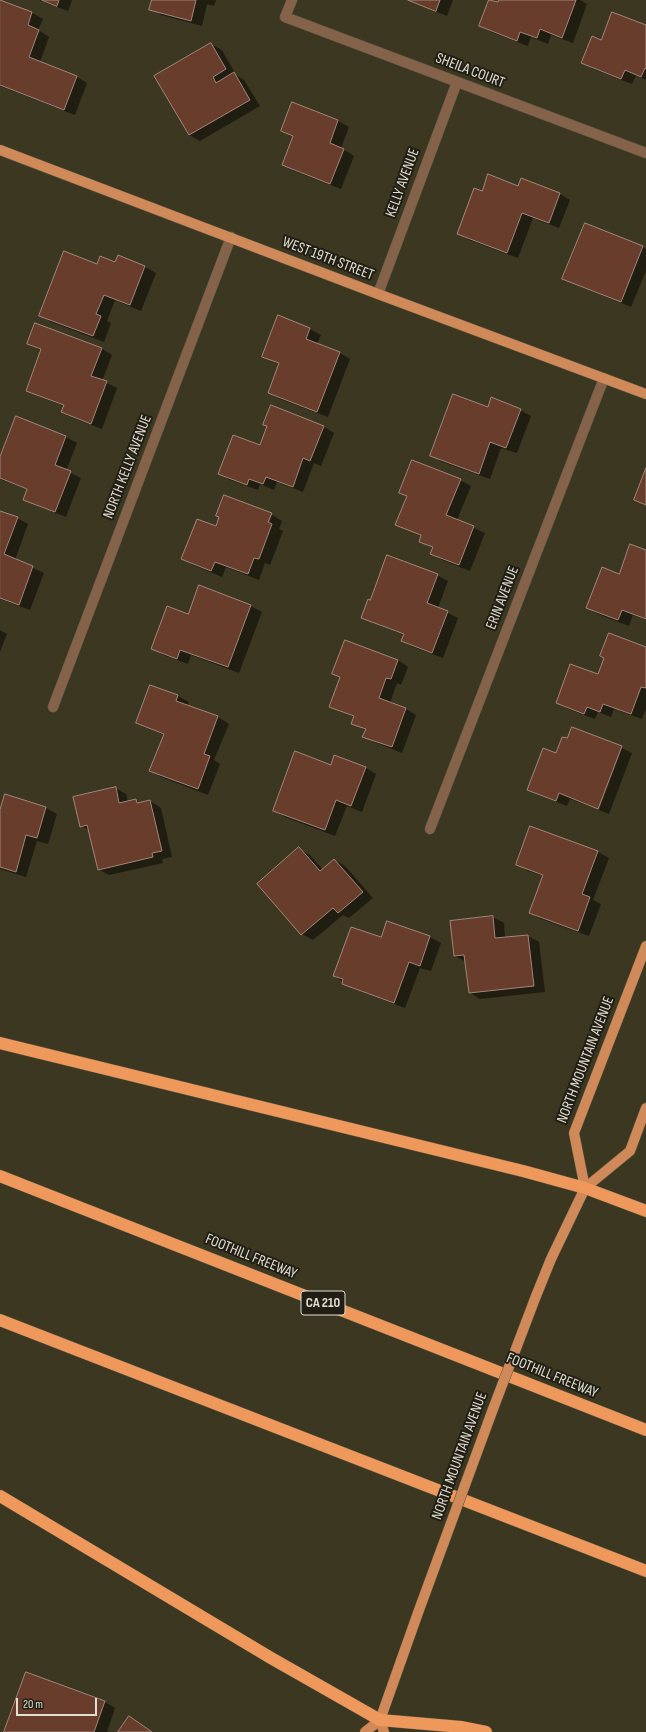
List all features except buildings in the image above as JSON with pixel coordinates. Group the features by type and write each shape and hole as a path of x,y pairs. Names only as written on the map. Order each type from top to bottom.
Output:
{"highway":[{"path":"0,1043 500,1165 585,1188 646,1211"},
{"name":"FOOTHILL FREEWAY","path":"0,1176 646,1430"},
{"path":"0,1320 646,1571"},
{"path":"0,1496 272,1658 380,1720 452,1726 486,1732"}],"main road":[{"name":"WEST 19TH STREET","path":"0,150 646,394"},
{"name":"NORTH MOUNTAIN AVENUE","path":"585,1188 574,1133 646,946"},
{"name":"NORTH MOUNTAIN AVENUE","path":"380,1720 490,1416 551,1259 585,1188 630,1151 646,1108"},
{"path":"365,1732 380,1720 384,1732"}],"street":[{"name":"SHEILA COURT","path":"292,0 285,17 646,153"},
{"name":"KELLY AVENUE","path":"378,294 457,82"},
{"name":"NORTH KELLY AVENUE","path":"53,707 231,237"},
{"name":"ERIN AVENUE","path":"430,829 604,378"}]}
